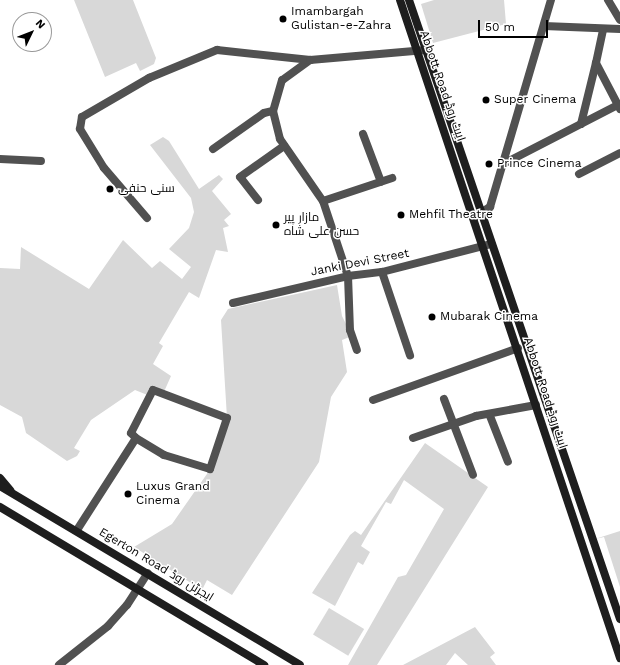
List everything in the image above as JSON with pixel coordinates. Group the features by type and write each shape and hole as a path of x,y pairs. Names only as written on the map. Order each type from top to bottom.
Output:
{"main road":[{"name":"Abbott Road ایبٹ روڈ","path":"400,0 474,217 482,247 518,348 620,658"},
{"name":"Abbott Road ایبٹ روڈ","path":"409,0 620,619"},
{"path":"550,446 560,443"},
{"path":"0,478 15,495"},
{"name":"Egerton Road ایجرٹن روڈ","path":"0,486 77,530 300,665"},
{"path":"0,506 264,665"},
{"path":"0,512 9,512"},
{"path":"581,540 592,537"}],"street":[{"path":"474,217 482,214 490,207 551,0"},
{"path":"608,0 620,20"},
{"path":"544,26 603,30 620,28"},
{"path":"580,124 603,30"},
{"path":"147,218 104,168 80,129 82,117 149,78 217,50 310,60 426,50"},
{"path":"310,60 282,80 273,111 284,146 323,201 348,276 350,330 357,350"},
{"path":"503,164 580,124 619,108 596,63"},
{"path":"214,149 264,112 273,111"},
{"path":"363,134 381,182"},
{"path":"258,200 240,177 284,146"},
{"path":"579,174 620,153"},
{"path":"0,159 40,161"},
{"path":"323,201 392,178"},
{"name":"Janki Devi Street","path":"233,303 348,276 382,272 491,244"},
{"path":"382,272 410,355"},
{"path":"373,400 518,348"},
{"path":"153,390 227,418 210,469 164,455 136,438 131,433 153,390"},
{"path":"444,399 473,475"},
{"path":"413,438 476,416 490,416 536,405"},
{"path":"490,416 508,462"},
{"path":"77,530 136,438"},
{"path":"59,665 108,626 138,589 148,573"}],"shaded area":[{"path":"74,0 133,0 156,58 154,64 140,71 136,63 105,77"},
{"path":"434,0 504,0 506,24 433,43 421,4"},
{"path":"163,137 169,141 199,189 219,175 223,179 212,191 231,214 224,220 229,226 223,228 228,252 216,250 199,298 189,292 159,343 163,346 153,364 171,376 163,394 154,390 150,396 135,390 91,420 74,448 80,451 77,456 67,461 26,433 22,417 0,405 0,268 20,269 21,247 89,289 123,240 152,268 160,261 182,279 191,267 169,249 189,228 194,212 191,198 150,145"},
{"path":"337,285 342,316 352,336 342,340 347,372 331,397 319,462 232,595 207,580 202,590 134,547 172,524 209,471 227,418 221,320 228,309"},
{"path":"425,443 488,487 377,665 348,665 398,577 406,575 444,509 404,480 391,504 386,502 361,546 370,552 363,565 358,562 335,606 312,593 350,535 355,531 361,535"},
{"path":"620,531 620,587 604,537 595,539"},
{"path":"329,608 364,629 348,656 313,635"},
{"path":"475,627 495,653 490,657 496,665 468,665 455,653 446,665 403,665"}],"place":[{"name":"Imambargah Gulistan-e-Zahra","path":"283,19"},
{"name":"Super Cinema","path":"486,100"},
{"name":"Prince Cinema","path":"489,164"},
{"name":"سنی حنفی","path":"110,189"},
{"name":"Mehfil Theatre","path":"401,215"},
{"name":"مازار پیر حسن علی شاہ","path":"276,225"},
{"name":"Mubarak Cinema","path":"432,317"},
{"name":"Luxus Grand Cinema","path":"128,494"}]}
